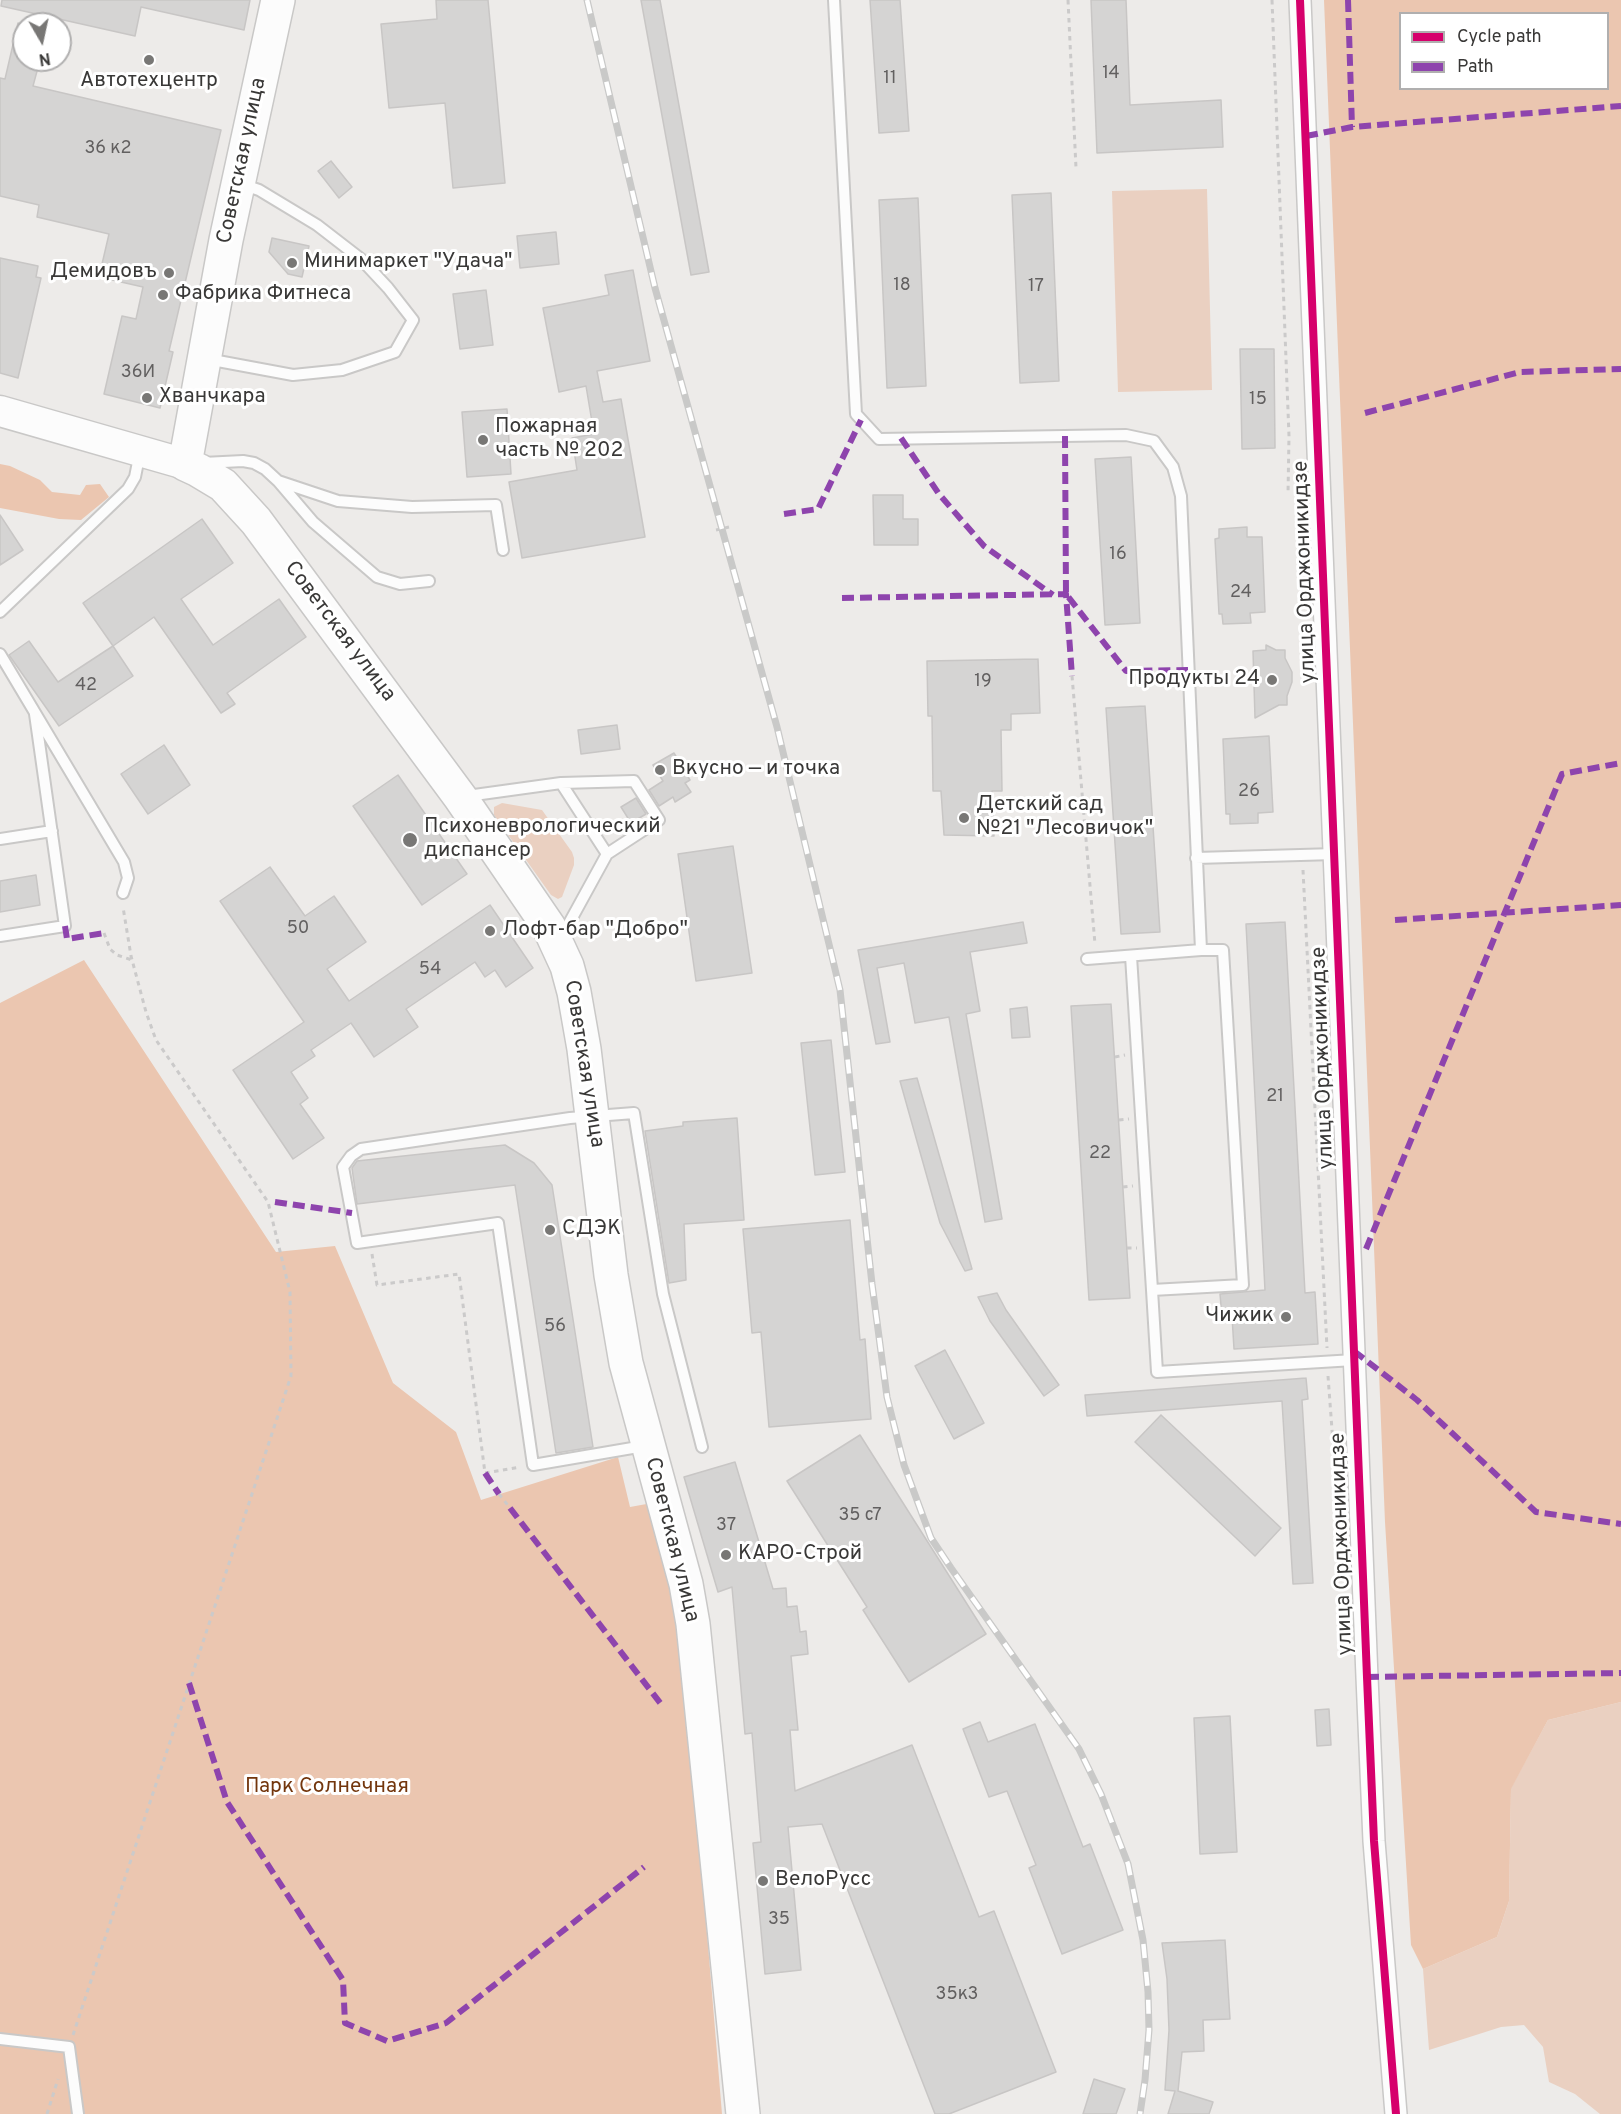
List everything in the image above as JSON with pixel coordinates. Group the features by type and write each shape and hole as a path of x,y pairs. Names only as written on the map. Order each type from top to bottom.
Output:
{"main road":[{"name":"Советская улица","path":"278,0 238,183 185,464 224,485 256,521 460,797 541,914 558,943 574,992 626,1363 686,1584 693,1624 743,2114"},
{"path":"0,411 185,464"}],"street":[{"name":"улица Орджоникидзе","path":"1300,0 1374,1840 1396,2114"}],"lane":[{"path":"834,0 856,414 879,439 1126,435 1154,441 1173,467 1181,496 1201,950"},
{"path":"204,358 293,375 342,370 395,352 413,320 361,259 317,225 259,190 238,183"},
{"path":"0,612 128,489 135,477 140,452"},
{"path":"185,464 243,460 254,463 278,481 313,522 377,577 400,584 429,581"},
{"path":"278,481 338,501 412,507 496,505 503,550"},
{"path":"0,654 124,862 128,878 123,892"},
{"path":"0,936 65,926 36,714"},
{"path":"460,797 561,783 634,781 659,820 607,854 558,943"},
{"path":"561,783 607,854"},
{"path":"0,839 52,831"},
{"path":"1196,858 1335,854"},
{"path":"1092,958 1223,950 1243,1285 1152,1290"},
{"path":"1131,956 1157,1372 1354,1360"},
{"path":"648,1445 533,1465 498,1224 357,1243 343,1167 351,1156 361,1149 592,1116 634,1113 663,1294 702,1447"},
{"path":"0,2039 69,2047 78,2114"}],"path":[{"path":"1068,0 1076,168"},
{"path":"1272,0 1289,436 1288,494"},
{"path":"1072,676 1092,958"},
{"path":"1302,855 1327,1362 1340,1539"},
{"path":"47,2114 291,1376 290,1292 268,1202 156,1040 132,960 124,914 123,892"},
{"path":"104,933 110,949 117,955 132,960"},
{"path":"268,1202 275,1202"},
{"path":"370,1241 377,1285 459,1274 485,1473 533,1465"},
{"path":"499,1494 510,1508"}],"shaded area":[{"path":"1207,189 1212,390 1118,392 1112,191"},
{"path":"502,803 542,810 572,852 574,865 562,897 558,899 551,895 494,815 494,807"},
{"path":"1621,1702 1621,2114 1600,2114 1575,2094 1549,2082 1543,2047 1524,2025 1501,2027 1429,2050 1423,1969 1497,1937 1509,1901 1511,1788 1548,1720"}],"green space":[{"path":"1324,0 1621,0 1621,1702 1548,1720 1511,1789 1509,1901 1497,1937 1423,1969 1411,1945 1385,1522"},
{"path":"0,464 10,466 40,480 52,492 80,495 86,485 100,484 109,497 81,520 59,519 0,508"},
{"name":"Парк Солнечная","path":"84,960 276,1252 335,1246 393,1383 456,1432 481,1500 618,1457 630,1507 652,1503 683,1643 722,2114 0,2114 0,1003"}],"building":[{"path":"2,0 250,0 244,30 141,7 135,36 72,22 72,12 28,12 1,6"},
{"path":"436,0 488,0 505,183 453,188 445,103 389,108 381,24 437,19"},
{"path":"641,0 660,0 709,272 691,275"},
{"path":"870,0 900,0 909,131 879,133"},
{"path":"1091,0 1126,0 1130,105 1221,100 1223,147 1097,153"},
{"path":"12,49 12,72 37,72 33,86 221,130 169,351 173,352 160,408 104,394 122,316 136,319 143,287 99,277 109,234 37,217 39,205 0,196 0,78 5,79"},
{"path":"331,161 352,187 339,198 318,171"},
{"path":"1051,193 1059,381 1020,383 1012,195"},
{"path":"918,198 926,386 887,388 879,200"},
{"path":"556,232 559,264 520,268 517,236"},
{"name":"Минимаркет \"Удача\"","path":"272,238 309,246 302,277 288,274 269,252"},
{"path":"0,258 38,266 36,277 41,278 18,378 0,373"},
{"path":"633,270 650,361 597,371 603,402 621,399 645,537 522,558 509,482 577,470 572,438 594,434 586,386 559,392 543,308 609,295 605,275"},
{"path":"486,290 493,345 460,349 453,294"},
{"path":"1240,349 1274,349 1275,448 1242,449"},
{"path":"507,409 511,474 467,477 462,412"},
{"path":"1131,457 1140,623 1105,625 1095,459"},
{"path":"873,495 903,495 903,519 918,519 918,545 874,545"},
{"path":"0,515 23,550 0,565"},
{"path":"202,519 233,563 181,599 213,645 279,599 306,637 227,693 235,704 221,713 154,617 113,646 83,603"},
{"path":"1247,527 1247,537 1262,537 1265,612 1250,613 1251,623 1223,624 1222,614 1219,614 1215,539 1219,538 1219,529"},
{"path":"29,641 58,682 113,646 133,676 59,726 9,655"},
{"path":"1266,645 1276,650 1285,650 1285,658 1292,672 1292,682 1287,696 1287,705 1279,705 1255,718 1253,651 1266,650"},
{"path":"1038,659 1040,713 1011,714 1011,730 1001,730 1002,791 992,791 994,836 944,835 941,791 933,791 932,716 928,716 927,661"},
{"path":"1145,706 1160,932 1121,934 1106,708"},
{"path":"617,725 620,749 581,754 578,730"},
{"path":"1269,736 1273,812 1258,813 1258,823 1230,824 1230,814 1226,814 1223,739"},
{"path":"164,745 190,785 148,814 121,774"},
{"path":"674,753 690,780 685,783 691,792 675,802 673,797 659,806 649,790 663,781 653,765"},
{"name":"Психоневрологический диспансер","path":"398,775 467,874 422,905 353,806"},
{"path":"636,798 646,814 631,823 621,807"},
{"path":"733,846 752,973 696,981 678,854"},
{"path":"270,867 305,916 334,896 366,942 327,969 349,1001 490,905 533,968 506,987 495,970 485,977 475,962 406,1009 418,1027 374,1057 351,1023 311,1050 315,1056 291,1072 308,1098 300,1104 324,1138 293,1159 233,1070 304,1022 220,901"},
{"path":"36,875 40,905 0,912 0,881"},
{"path":"1023,922 1027,943 970,952 980,1011 966,1014 1002,1219 985,1222 949,1017 915,1023 904,963 877,968 890,1042 876,1044 858,950"},
{"path":"1285,922 1305,1293 1315,1292 1318,1344 1234,1349 1232,1316 1222,1317 1220,1294 1265,1290 1246,924"},
{"path":"1111,1004 1130,1298 1089,1300 1071,1006"},
{"path":"1027,1007 1030,1037 1012,1038 1010,1009"},
{"path":"831,1040 845,1172 815,1175 801,1043"},
{"path":"917,1078 972,1269 965,1271 940,1223 900,1081"},
{"path":"737,1118 744,1220 684,1224 686,1280 669,1283 645,1131 683,1126 683,1122"},
{"path":"505,1145 534,1163 552,1185 593,1447 556,1453 515,1185 357,1204 352,1168 357,1161"},
{"path":"850,1220 860,1340 865,1339 871,1419 769,1427 761,1332 752,1333 743,1229"},
{"path":"997,1293 1006,1310 1059,1385 1044,1396 990,1321 978,1297"},
{"path":"945,1350 984,1423 954,1439 915,1366"},
{"path":"1306,1378 1308,1399 1302,1400 1313,1583 1293,1584 1282,1401 1087,1416 1085,1395"},
{"path":"1161,1415 1281,1528 1255,1556 1135,1442"},
{"path":"860,1435 986,1634 909,1682 863,1610 867,1607 787,1481"},
{"path":"735,1462 773,1589 786,1588 787,1607 797,1606 800,1632 806,1631 808,1654 791,1656 798,1730 790,1730 795,1791 912,1745 979,1917 994,1911 1056,2072 949,2114 935,2114 822,1824 788,1827 801,1970 765,1974 753,1843 761,1842 752,1733 745,1734 732,1587 718,1592 684,1477"},
{"path":"1329,1709 1331,1745 1317,1746 1315,1710"},
{"path":"1230,1716 1237,1852 1200,1854 1194,1718"},
{"path":"980,1722 988,1742 1035,1724 1083,1847 1090,1844 1123,1930 1062,1954 1029,1868 1036,1865 1007,1791 989,1797 963,1729"},
{"path":"1225,1940 1230,2019 1203,2020 1204,2051 1182,2052 1178,2091 1213,2102 1209,2114 1168,2114 1175,2091 1165,2090 1169,2030 1167,1979 1162,1943"},
{"path":"1094,2079 1125,2089 1116,2114 1083,2114"}],"railway":[{"path":"587,0 655,288 777,727 840,990 872,1284 887,1397 904,1465 931,1538 1079,1749 1101,1794 1128,1864 1143,1940 1148,1992 1149,2030 1140,2114"}],"marked path":[{"path":"1348,0 1352,127"},
{"path":"1306,136 1352,127 1621,106"},
{"path":"1365,413 1520,372 1621,369"},
{"path":"784,514 818,509 861,420"},
{"path":"1065,436 1066,594 1126,671 1188,670"},
{"path":"901,438 939,494 984,546 1053,595"},
{"path":"842,598 1066,594 1072,676"},
{"path":"1366,1249 1562,774 1621,763"},
{"path":"1395,920 1621,905"},
{"path":"65,926 67,939 104,933"},
{"path":"275,1202 352,1213"},
{"path":"1354,1351 1417,1400 1536,1512 1621,1524"},
{"path":"485,1473 499,1494"},
{"path":"510,1508 661,1704"},
{"path":"1367,1677 1621,1673"},
{"path":"189,1683 227,1802 343,1980 345,2023 387,2041 446,2023 644,1867"}],"cycle path":[{"path":"1300,0 1374,1841 1396,2114"}],"place":[{"name":"Автотехцентр","path":"149,60"},
{"name":"Минимаркет \"Удача\"","path":"292,263"},
{"name":"Демидовъ","path":"169,273"},
{"name":"Фабрика Фитнеса","path":"163,295"},
{"name":"Хванчкара","path":"147,398"},
{"name":"Пожарная часть № 202","path":"483,440"},
{"name":"Продукты 24","path":"1272,680"},
{"name":"Вкусно — и точка","path":"660,770"},
{"name":"Детский сад №21 \"Лесовичок\"","path":"964,818"},
{"name":"Психоневрологический диспансер","path":"410,840"},
{"name":"Лофт-бар \"Добро\"","path":"490,931"},
{"name":"СДЭК","path":"550,1230"},
{"name":"Чижик","path":"1286,1317"},
{"name":"КАРО-Строй","path":"726,1555"},
{"name":"ВелоРусс","path":"763,1881"}]}
